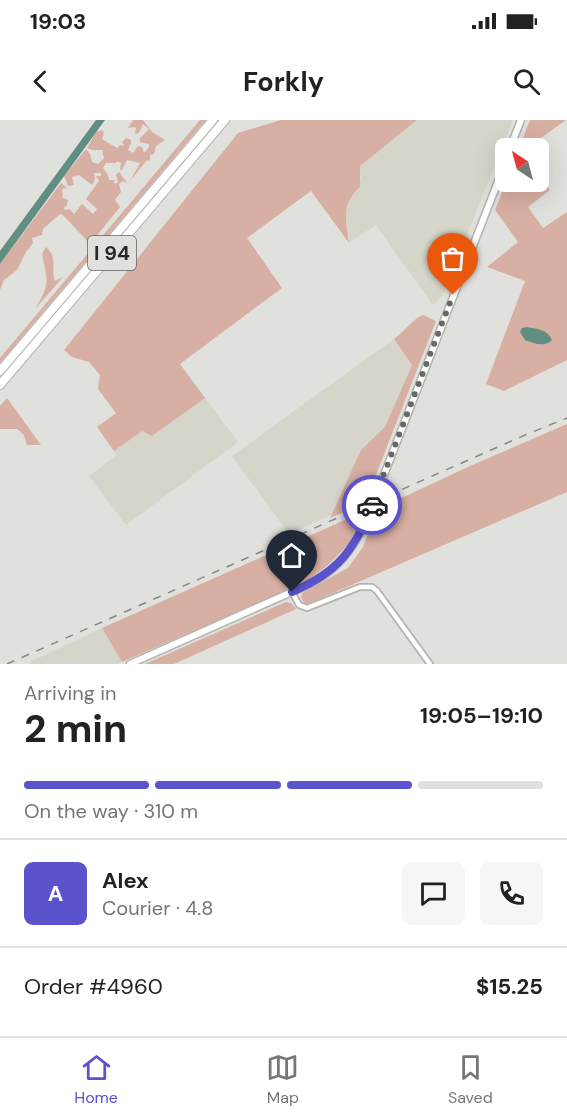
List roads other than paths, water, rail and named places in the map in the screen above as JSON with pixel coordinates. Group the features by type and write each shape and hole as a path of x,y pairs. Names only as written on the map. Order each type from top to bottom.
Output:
{"highway":[{"name":"I 94","path":"0,371 213,120"},
{"name":"I 94","path":"0,385 225,120"}],"main road":[{"path":"514,138 522,120"},
{"path":"130,664 314,582 338,565 352,549 382,480 495,189"}],"street":[{"path":"292,592 299,605 308,608 360,587 370,586 377,591 430,664"}],"railway":[{"path":"7,664 567,418"}]}
